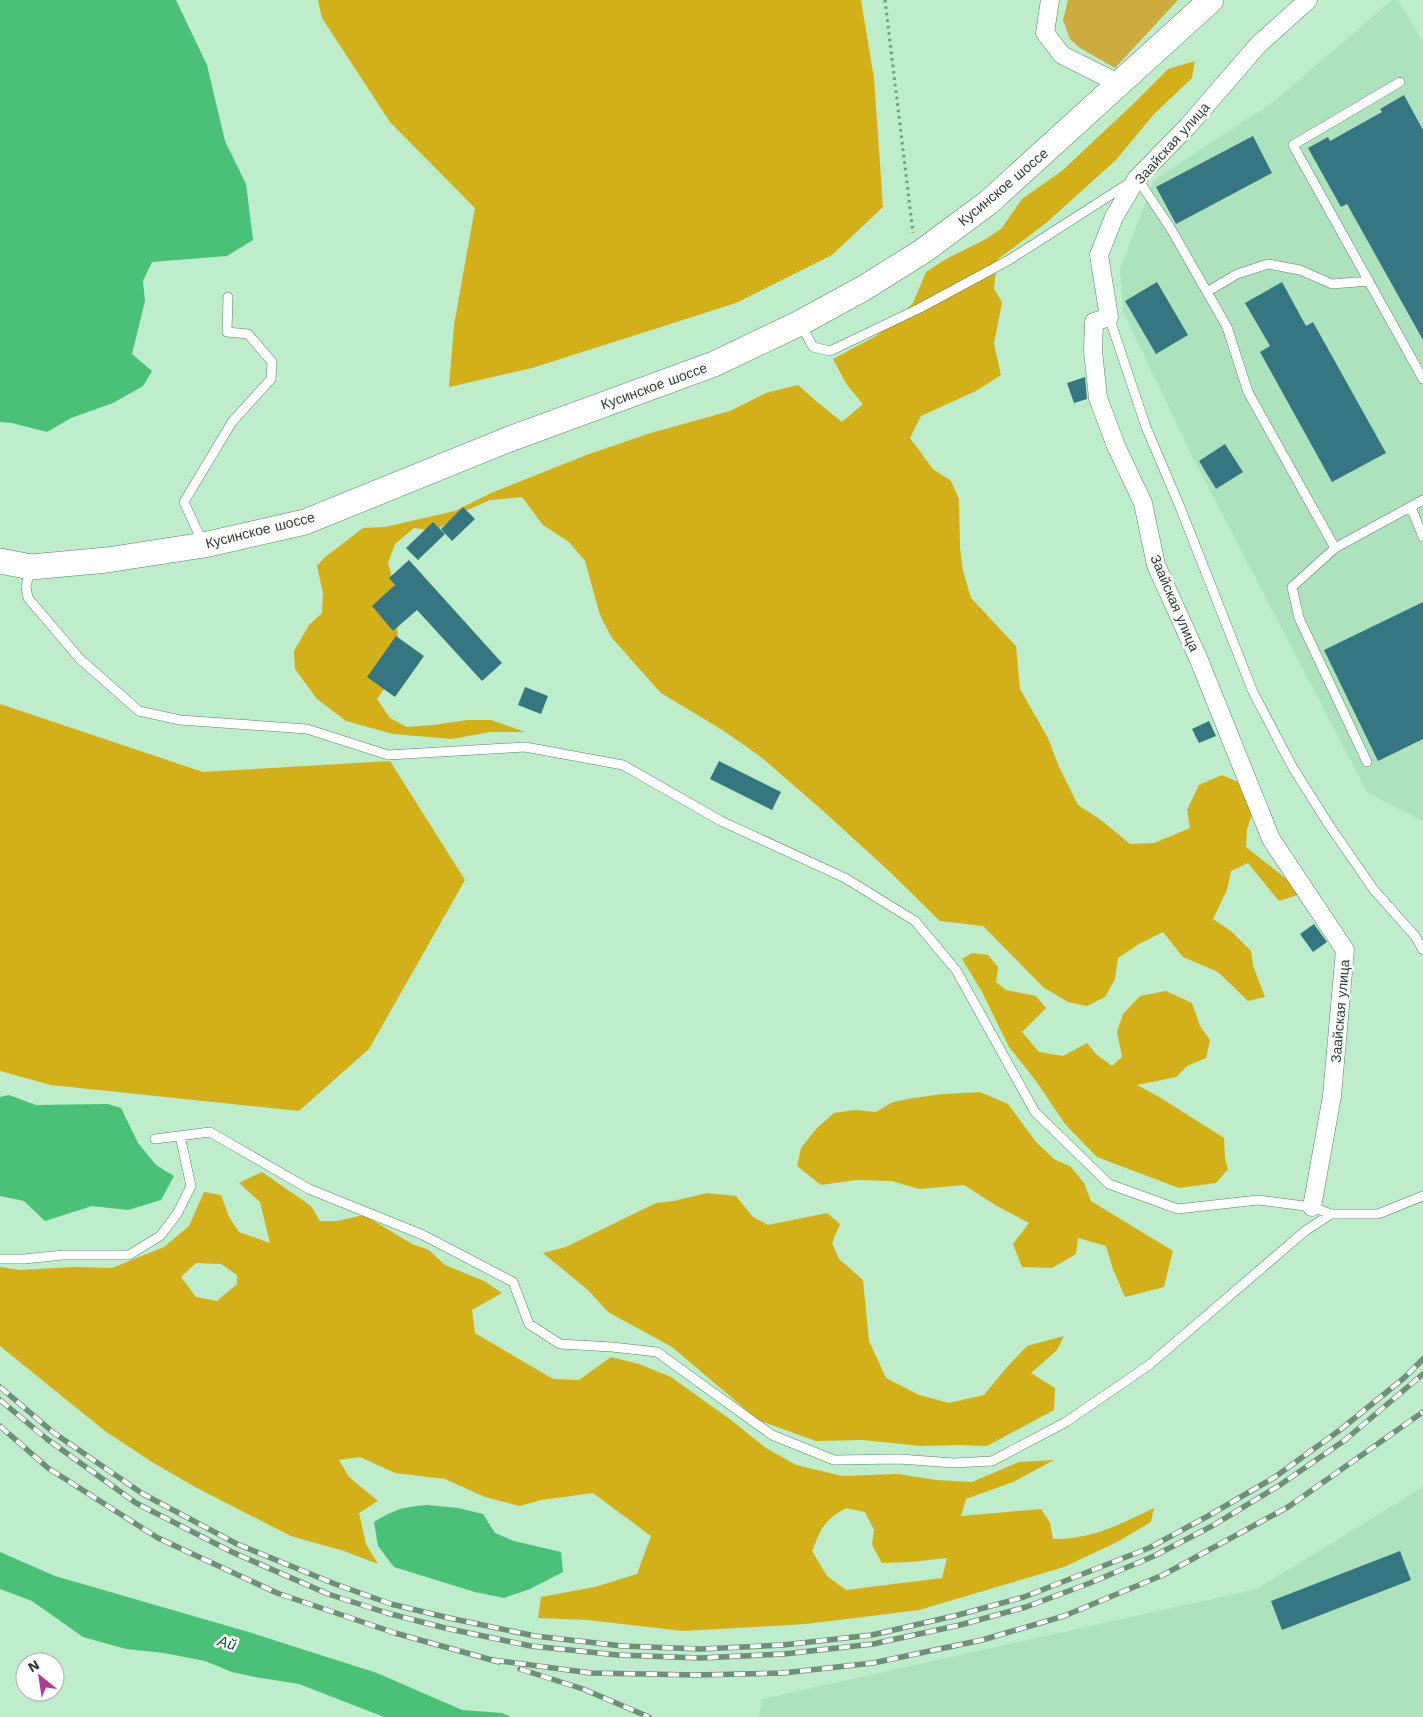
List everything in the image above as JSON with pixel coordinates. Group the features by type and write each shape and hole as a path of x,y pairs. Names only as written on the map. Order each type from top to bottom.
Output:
{"main road":[{"name":"Кусинское шоссе","path":"0,560 31,567 107,560 204,545 305,522 507,440 714,364 800,323 864,288 923,251 990,202 1211,0"}],"street":[{"path":"1050,0 1045,33 1062,55 1120,84"},
{"name":"Заайская улица","path":"1308,0 1258,45 1188,126 1137,178 1114,218 1099,255 1110,317 1094,322 1093,351 1098,398 1116,446 1143,503 1156,565 1200,660 1271,840 1345,950 1332,1096 1312,1207"}],"lane":[{"path":"1400,82 1293,145 1423,379"},
{"path":"800,323 813,347 830,351 920,308 1009,260 1137,178 1171,228 1227,326 1248,392 1335,548"},
{"path":"1207,292 1237,274 1268,264 1300,270 1332,284 1369,281"},
{"path":"204,545 184,502 232,422 271,379 272,362 248,334 226,332 228,297"},
{"path":"1110,317 1146,427 1180,507 1253,692 1293,768 1329,825 1374,890 1415,936 1423,950"},
{"path":"1367,762 1299,618 1292,587 1335,548 1423,500"},
{"path":"1411,507 1423,537"},
{"path":"31,567 26,587 28,598 80,659 139,711 180,720 307,729 388,755 525,747 623,765 721,821 845,878 915,921 956,970 1035,1112 1109,1184 1178,1209 1258,1200 1312,1207 1331,1214 1378,1214 1423,1196"},
{"path":"154,1139 210,1132 309,1190 423,1235 513,1282 530,1324 560,1344 657,1352 772,1435 834,1460 899,1459 954,1463 992,1461 1066,1422 1148,1365 1305,1231 1331,1214"},
{"path":"0,1259 24,1259 63,1255 129,1255 160,1236 177,1214 190,1186 180,1136"}],"path":[{"path":"885,0 914,233 923,251"}],"shaded area":[{"path":"318,0 861,0 874,78 883,207 832,255 736,303 532,368 449,387 454,325 475,208 390,122 322,18"},
{"path":"1068,0 1178,0 1115,68 1080,48 1070,39 1063,20"},
{"path":"1392,0 1398,0 1423,42 1423,821 1367,792 1193,458 1123,311 1120,269 1154,180 1272,103"},
{"path":"1195,61 1192,78 1154,114 1116,160 1046,223 997,260 994,289 1002,302 994,344 1001,375 976,391 921,416 910,438 933,469 951,481 959,499 960,548 963,571 971,598 1016,646 1020,689 1048,738 1059,767 1078,805 1101,820 1130,844 1154,843 1190,828 1187,810 1199,785 1222,775 1254,789 1253,812 1247,829 1246,847 1304,893 1279,901 1248,863 1231,871 1227,890 1213,919 1231,931 1251,951 1253,966 1265,997 1248,1001 1218,972 1183,957 1163,932 1139,944 1118,958 1115,979 1105,997 1087,1006 1068,1002 1043,987 983,926 940,921 889,871 761,757 724,731 661,693 612,638 600,615 585,561 569,542 543,525 522,497 490,500 465,511 435,531 414,528 395,544 388,563 394,584 398,639 389,682 377,699 390,718 407,727 467,720 491,720 525,732 490,732 452,739 393,734 346,721 317,699 295,669 294,651 309,625 322,613 323,593 317,566 324,558 363,528 385,527 455,511 491,493 589,454 651,433 730,411 766,393 798,385 842,422 863,404 847,385 833,359 876,336 913,303 926,272 1001,229 1022,199 1063,170 1168,69"},
{"path":"0,704 203,772 390,761 465,880 369,1049 299,1111 51,1085 0,1071"},
{"path":"972,953 988,955 998,967 996,982 1006,990 1036,996 1046,1008 1022,1032 1039,1052 1063,1056 1087,1043 1096,1054 1112,1066 1122,1057 1117,1032 1123,1014 1140,996 1166,991 1192,1003 1200,1026 1210,1040 1206,1058 1187,1066 1176,1077 1137,1085 1224,1138 1225,1159 1228,1169 1216,1183 1179,1188 1097,1157 1065,1124 1036,1081 1009,1047 981,990 962,959"},
{"path":"980,1092 1008,1104 1036,1142 1054,1159 1071,1167 1084,1183 1091,1201 1173,1251 1164,1287 1125,1297 1106,1246 1078,1238 1076,1254 1052,1268 1022,1267 1013,1244 1029,1223 964,1185 919,1189 892,1181 856,1180 821,1185 797,1166 801,1148 817,1128 834,1113 855,1110 876,1112 893,1102 943,1094"},
{"path":"262,1172 311,1206 320,1221 337,1221 364,1215 412,1244 429,1250 445,1265 484,1281 502,1293 472,1310 475,1333 553,1379 579,1380 611,1357 639,1364 671,1377 766,1448 796,1465 842,1476 898,1474 936,1480 972,1482 1019,1462 1054,1460 1013,1482 966,1499 961,1516 1041,1509 1050,1523 1053,1539 1093,1534 1154,1508 1151,1522 1117,1542 1064,1567 919,1610 806,1624 683,1631 588,1620 538,1618 541,1597 595,1587 637,1574 651,1536 593,1493 541,1500 520,1506 485,1497 445,1479 395,1473 360,1457 339,1460 349,1477 378,1501 359,1513 366,1544 378,1564 344,1551 291,1536 195,1487 152,1462 105,1431 0,1346 0,1267 20,1270 74,1267 112,1268 164,1247 189,1226 204,1192 221,1195 229,1217 239,1232 270,1243 260,1202 239,1183","holes":["196,1263 221,1264 237,1275 237,1284 217,1301 196,1297 181,1277","846,1508 865,1512 874,1530 872,1545 882,1563 947,1558 942,1578 846,1590 827,1576 812,1551 824,1525"]},
{"path":"707,1193 736,1196 753,1217 768,1225 827,1213 840,1224 832,1243 839,1259 863,1280 869,1341 886,1378 919,1395 949,1403 984,1395 1027,1346 1064,1336 1057,1350 1031,1373 1055,1388 1054,1410 987,1446 921,1446 863,1440 816,1441 758,1420 672,1347 608,1312 588,1290 543,1253 566,1247 656,1203 674,1201"},
{"path":"1423,1487 1423,1717 759,1717 762,1699 1257,1589"}],"water":[{"path":"0,0 176,0 207,65 225,141 246,184 253,240 227,256 152,262 143,281 145,301 132,354 152,371 143,386 113,403 71,418 47,432 12,423 0,422"},
{"path":"9,1095 36,1105 108,1104 121,1108 138,1143 156,1165 174,1176 161,1200 128,1210 92,1206 45,1221 24,1201 0,1196 0,1097"},
{"path":"427,1505 458,1508 483,1514 495,1533 514,1541 561,1552 563,1572 530,1589 504,1598 475,1592 394,1567 378,1546 374,1522 399,1510"},
{"name":"Ай","path":"0,1552 55,1576 252,1633 377,1673 462,1710 502,1713 511,1717 384,1717 299,1684 232,1672 205,1661 164,1653 126,1649 83,1637 32,1601 0,1589"}],"building":[{"path":"1404,95 1423,130 1423,340 1347,204 1341,207 1308,148 1328,137 1330,141 1382,112 1380,109"},
{"path":"1253,136 1272,173 1176,224 1156,187"},
{"path":"1157,282 1188,335 1156,354 1125,301"},
{"path":"1282,282 1306,326 1313,322 1386,453 1332,482 1260,352 1270,346 1245,303"},
{"path":"1085,377 1087,399 1074,403 1067,383"},
{"path":"1225,444 1243,472 1216,489 1199,461"},
{"path":"463,507 475,519 452,541 441,529"},
{"path":"433,522 445,534 418,560 406,548"},
{"path":"409,560 502,663 482,681 417,610 393,631 372,606 395,585 389,578"},
{"path":"1423,602 1423,739 1378,761 1324,650"},
{"path":"396,636 424,656 395,697 367,677"},
{"path":"525,687 548,696 541,714 518,705"},
{"path":"1209,721 1216,736 1199,743 1192,729"},
{"path":"719,761 781,792 772,810 710,779"},
{"path":"1314,924 1327,942 1313,952 1300,934"},
{"path":"1400,1551 1411,1580 1282,1630 1271,1601"}],"railway":[{"path":"0,1387 54,1433 143,1494 237,1544 335,1584 391,1604 535,1636 622,1646 701,1649 783,1645 872,1635 1024,1597 1149,1548 1275,1477 1340,1430 1404,1378 1423,1359"},
{"path":"0,1400 47,1439 136,1503 232,1552 328,1594 387,1613 445,1628 531,1646 618,1655 700,1658 784,1654 873,1644 960,1625 1026,1607 1090,1583 1154,1556 1212,1526 1280,1485 1345,1440 1423,1374"},
{"path":"493,1660 591,1673 697,1675 783,1673 873,1663 982,1640 1064,1616 1163,1575 1288,1507 1423,1412"},
{"path":"0,1426 48,1468 158,1538 277,1593 395,1633 499,1662"},
{"path":"520,1669 583,1689 649,1717"}]}
